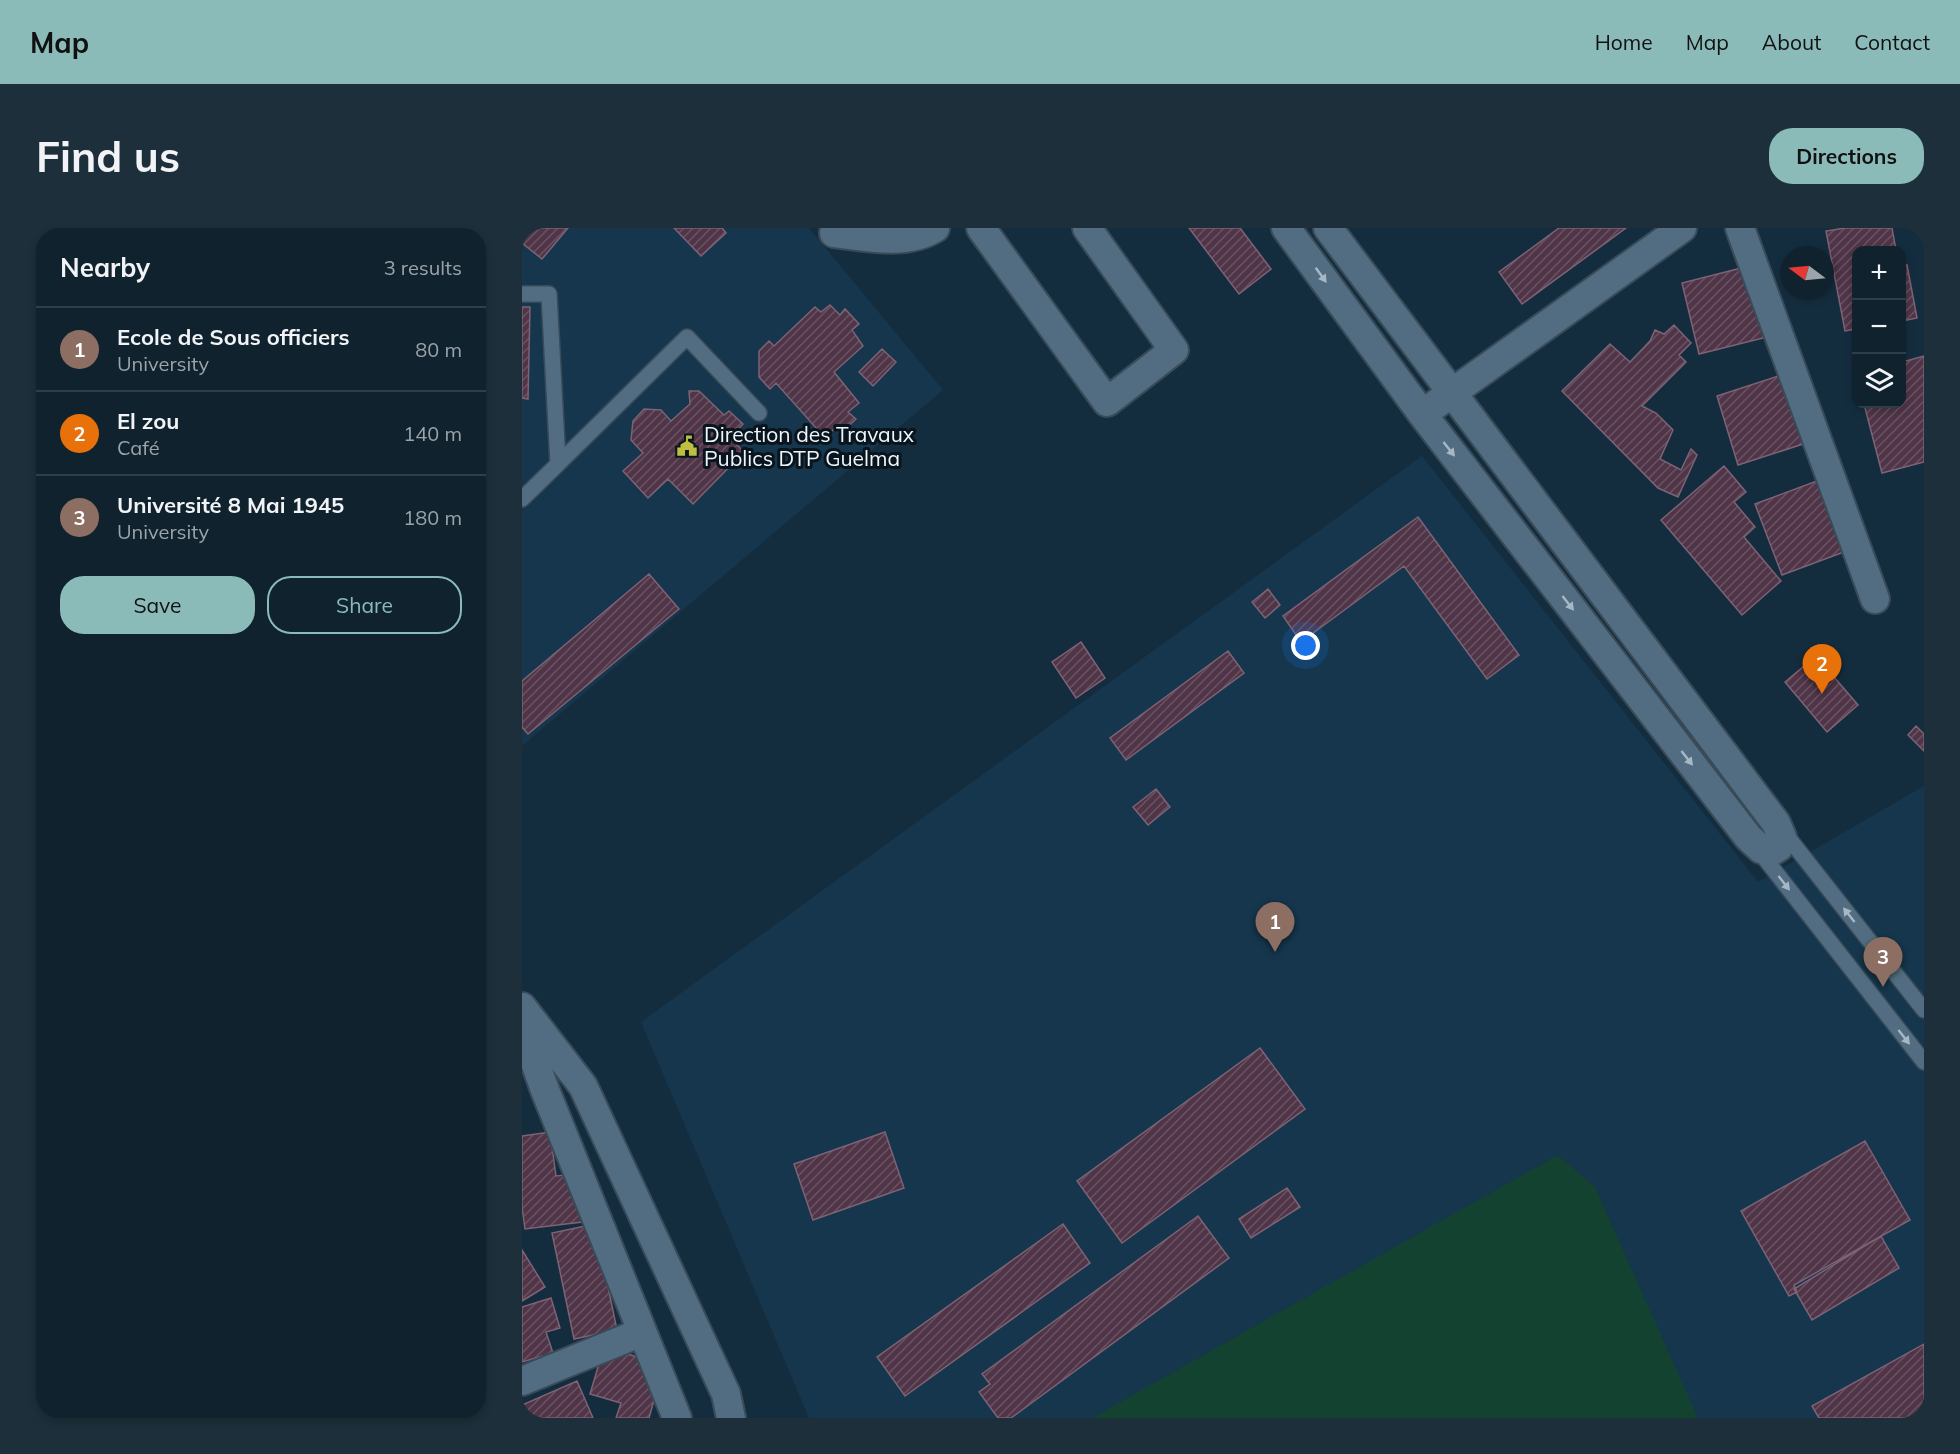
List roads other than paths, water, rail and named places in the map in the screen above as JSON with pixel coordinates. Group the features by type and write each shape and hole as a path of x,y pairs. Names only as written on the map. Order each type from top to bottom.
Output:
{"street":[{"path":"834,233 901,239 935,228"},
{"path":"981,228 1107,402 1174,350 1087,228"},
{"path":"1286,228 1423,415 1748,837 1761,849 1771,852 1779,847 1782,837 1776,823 1328,228"},
{"path":"1423,415 1450,393 1682,228"},
{"path":"1740,228 1875,599"},
{"path":"522,1007 583,1086 726,1394 731,1418"},
{"path":"522,1027 545,1090 677,1418"},
{"path":"522,1381 642,1332"}],"lane":[{"path":"522,294 549,294 558,464"},
{"path":"522,498 687,337 759,413"},
{"path":"1776,823 1924,1010"},
{"path":"1748,837 1924,1062"}],"place":[{"name":"Direction des Travaux Publics DTP Guelma","path":"687,446"},
{"name":"El zou","path":"1822,694"},
{"name":"Ecole de Sous officiers","path":"1275,952"},
{"name":"Université 8 Mai 1945","path":"1883,987"}]}
